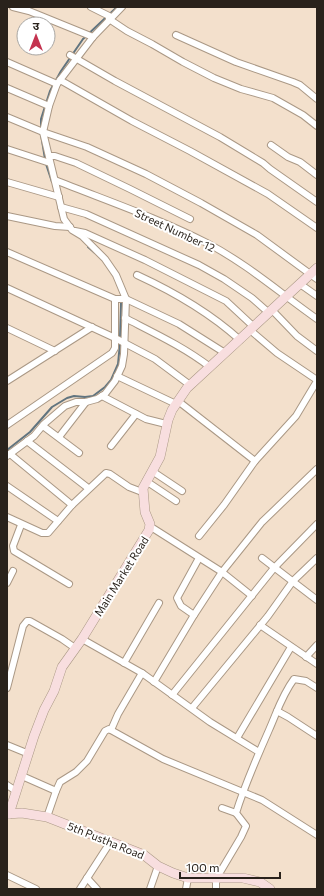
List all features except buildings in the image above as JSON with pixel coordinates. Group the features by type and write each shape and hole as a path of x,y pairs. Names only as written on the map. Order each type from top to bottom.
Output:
{"street":[{"path":"12,7 29,11 89,35"},
{"path":"91,7 109,16 127,31 183,62 241,89 274,98 303,115 317,126"},
{"path":"7,425 108,357 120,341 125,318 116,275 104,259 82,236 69,228 64,219 41,131 46,105 56,82 89,35 109,16 122,7"},
{"path":"176,35 236,62 300,85 317,99"},
{"path":"73,57 238,148 263,163 317,202"},
{"path":"7,62 56,82 197,154 268,194 317,228"},
{"path":"7,88 46,105"},
{"path":"7,116 41,131 86,147 146,174 257,235 315,274"},
{"path":"271,145 288,157 300,162 317,176"},
{"path":"7,148 48,161"},
{"path":"48,161 55,156 76,163 190,220"},
{"name":"Street Number 12","path":"54,180 151,218 207,243 256,273 317,319"},
{"path":"7,182 57,196"},
{"path":"61,207 86,214 224,278 270,312 317,352"},
{"path":"7,216 69,228 85,233 138,257 226,301 252,329 278,353 317,380 296,416 255,461 224,505 199,536"},
{"path":"7,252 179,324 225,353"},
{"name":"Main Market Road","path":"8,814 22,776 34,736 44,710 54,691 62,667 82,639 151,527 145,512 142,492 146,481 160,457 166,424 177,403 190,385 210,366 300,284 315,274"},
{"path":"137,275 194,305 220,323 240,340"},
{"path":"300,284 317,296"},
{"path":"7,288 120,341 155,360 190,385"},
{"path":"72,505 8,455 34,436 65,406 76,402 86,402 97,399 105,394 118,376 122,366 120,341 121,300"},
{"path":"125,318 171,341 210,366"},
{"path":"7,381 92,327"},
{"path":"7,328 54,351"},
{"path":"118,376 177,403 255,461"},
{"path":"102,396 146,419 166,424"},
{"path":"59,438 86,402"},
{"path":"111,446 136,414"},
{"path":"43,426 79,453"},
{"path":"27,441 88,488"},
{"path":"154,682 194,615 222,572 262,522 317,469"},
{"path":"152,471 182,490"},
{"path":"7,517 45,534 50,532 88,488 103,474 108,473 129,487 142,492"},
{"path":"146,481 176,501"},
{"path":"7,486 58,521"},
{"path":"21,524 14,546 14,551 69,584"},
{"path":"172,695 274,568 317,524"},
{"path":"151,527 222,572 252,596"},
{"path":"194,615 181,606 177,598 199,558"},
{"path":"262,558 317,600"},
{"path":"192,708 260,625 293,581 317,558"},
{"path":"7,583 13,570"},
{"path":"124,663 159,602"},
{"path":"7,688 23,626 27,621 30,621 56,635 75,648"},
{"path":"260,625 317,664"},
{"path":"82,639 142,674 210,722 260,752"},
{"path":"306,657 317,645"},
{"path":"237,738 291,647"},
{"path":"111,730 118,714 142,674"},
{"path":"236,814 242,792 284,694 294,679 306,681 317,688"},
{"path":"276,711 317,736"},
{"path":"47,817 60,782 76,772 87,761 105,731 109,729 163,759 262,800 317,835"},
{"path":"7,745 29,754"},
{"path":"22,776 56,791"},
{"path":"7,785 16,791"},
{"path":"216,889 216,879 242,837 246,826 236,814 222,808"},
{"name":"5th Pustha Road","path":"8,814 22,813 47,817 144,855 158,866 188,878 243,878 260,882 270,889"},
{"path":"80,889 111,841"},
{"path":"150,889 158,866"},
{"path":"7,875 36,889"},
{"path":"87,878 98,889"},
{"path":"186,889 188,878"},
{"path":"19,889 22,882"}],"waterway":[{"path":"41,130 41,119 50,91 61,71 83,39 117,7"},
{"path":"41,134 45,159"},
{"path":"46,164 52,182"},
{"path":"88,247 95,253"},
{"path":"120,339 121,293"},
{"path":"7,450 30,432 52,407 67,398 74,396 93,396 105,387 111,380 118,364 120,343"}]}
